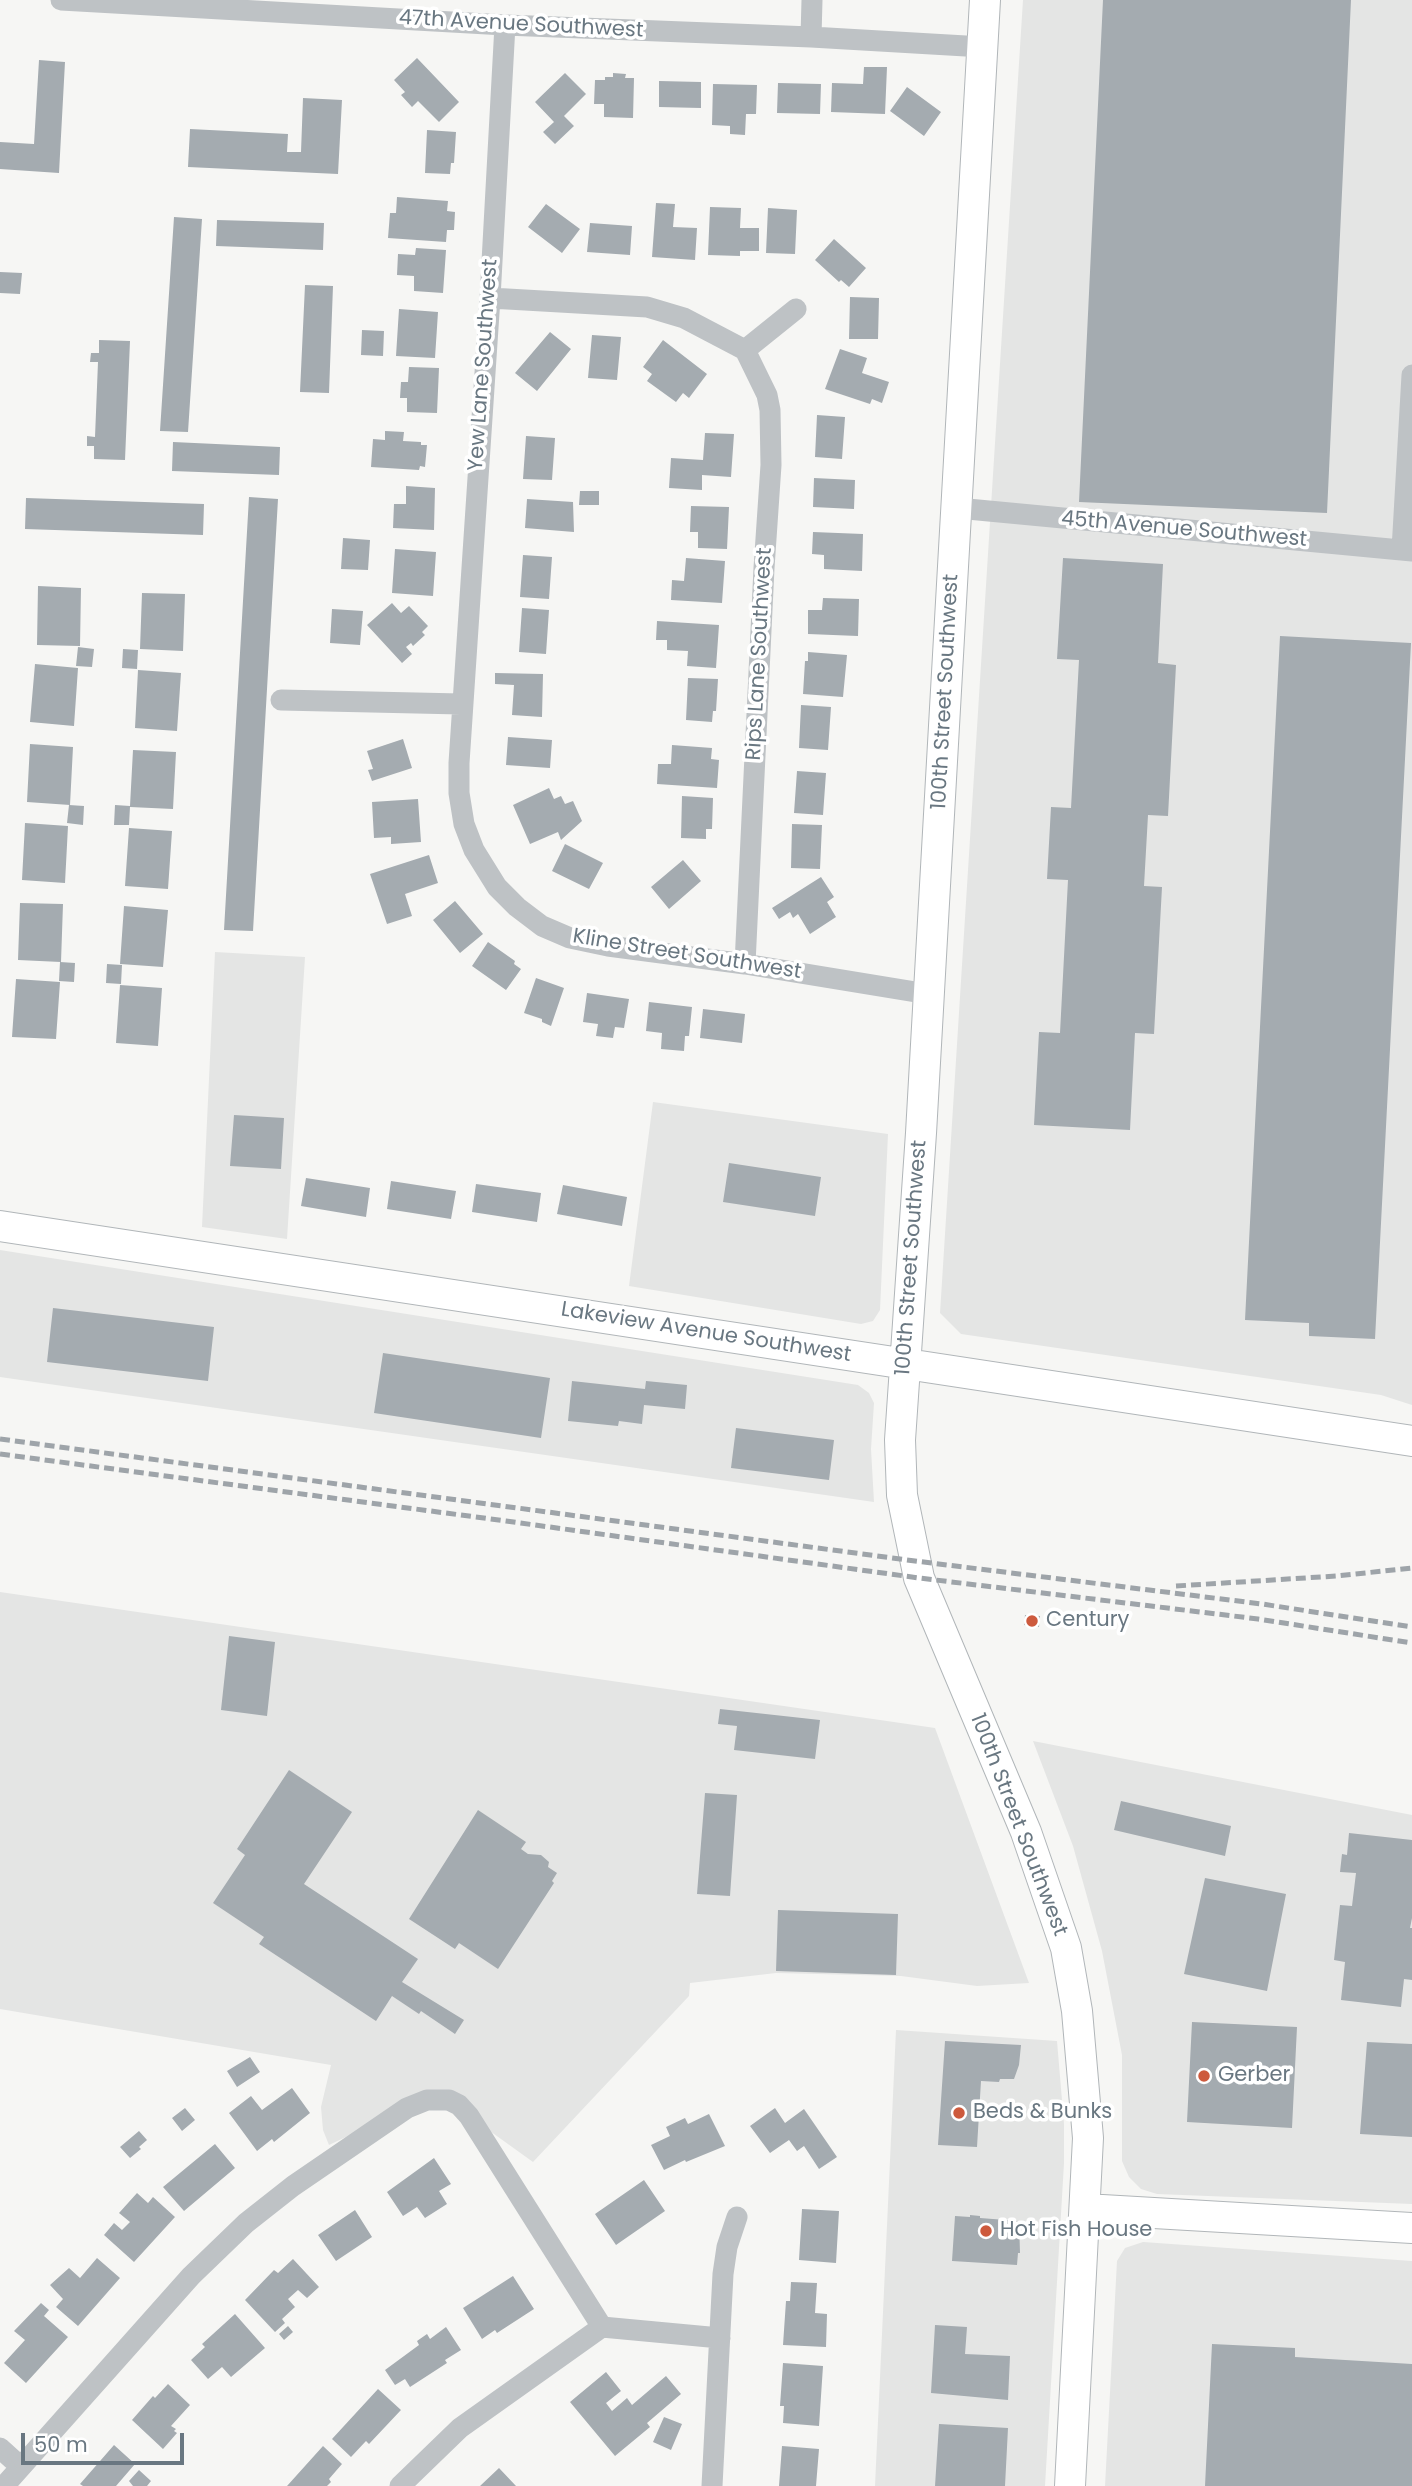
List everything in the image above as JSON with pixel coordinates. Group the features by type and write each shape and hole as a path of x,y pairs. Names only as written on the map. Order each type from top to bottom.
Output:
{"main road":[{"name":"100th Street Southwest","path":"985,0 900,1440 902,1495 919,1578 1026,1832 1066,1948 1077,2011 1088,2138 1070,2486"},
{"name":"Lakeview Avenue Southwest","path":"0,1226 1412,1441"},
{"path":"1085,2209 1412,2228"}],"street":[{"name":"47th Avenue Southwest","path":"61,0 505,25 811,37 982,47"},
{"path":"811,37 813,0"},
{"name":"Yew Lane Southwest","path":"461,704 490,298 505,25"},
{"path":"490,298 647,307 684,318 745,350 796,309"},
{"name":"Rips Lane Southwest","path":"745,350 767,395 770,410 771,466 745,964"},
{"path":"1407,551 1412,375"},
{"name":"45th Avenue Southwest","path":"957,508 1407,551"},
{"path":"281,700 461,704"},
{"name":"Kline Street Southwest","path":"461,704 459,793 464,824 474,850 497,887 542,926 570,938 608,946 745,964 928,994"},
{"path":"4,2486 191,2276 246,2223 293,2186 407,2108 426,2099 442,2099 457,2104 469,2116 602,2327"},
{"path":"712,2486 724,2260 737,2217"},
{"path":"400,2486 460,2428 602,2327 720,2338"},
{"path":"0,2448 21,2467"}],"shaded area":[{"path":"1023,0 1412,0 1412,1405 1381,1395 961,1334 940,1313"},
{"path":"215,952 305,957 287,1239 202,1227"},
{"path":"653,1102 888,1134 880,1310 873,1321 861,1324 629,1286"},
{"path":"0,1250 858,1385 869,1393 874,1403 871,1449 874,1502 0,1377"},
{"path":"0,1592 935,1728 1029,1983 977,1986 901,1976 776,1973 690,1983 689,1996 533,2162 469,2116 417,2103 329,2145 323,2130 321,2107 331,2065 0,2009"},
{"path":"1033,1741 1412,1815 1412,2204 1157,2194 1141,2189 1129,2177 1122,2161 1122,2055 1102,1951 1073,1846"},
{"path":"896,2030 1057,2041 1064,2124 1064,2163 1045,2486 875,2486"},
{"path":"1143,2242 1412,2261 1412,2486 1105,2486 1117,2261 1125,2248"}],"building":[{"path":"1103,0 1351,0 1327,513 1079,502"},
{"path":"417,58 459,102 439,122 418,101 412,107 401,95 405,92 394,80"},
{"path":"39,60 65,62 59,173 0,169 0,142 34,144"},
{"path":"864,67 887,67 885,114 831,112 832,83 863,84"},
{"path":"565,73 586,94 564,116 574,126 555,144 543,132 554,122 535,102"},
{"path":"613,73 634,78 633,118 604,117 604,104 594,104 595,80 613,77"},
{"path":"659,81 701,82 701,108 659,107"},
{"path":"778,83 821,84 820,114 777,113"},
{"path":"713,84 757,85 756,114 746,114 745,135 730,134 730,126 712,125"},
{"path":"907,87 941,112 924,136 890,111"},
{"path":"303,98 342,100 338,174 188,167 190,129 288,134 287,152 301,152"},
{"path":"427,130 456,132 454,163 451,163 450,174 425,173"},
{"path":"397,197 448,201 447,211 455,212 454,230 447,230 446,242 388,238 390,213 396,213"},
{"path":"656,203 675,204 673,227 697,228 695,260 652,257"},
{"path":"546,204 580,229 562,253 528,227"},
{"path":"710,207 741,208 740,228 759,228 759,251 740,251 740,256 708,255"},
{"path":"768,208 797,210 795,254 766,253"},
{"path":"174,217 202,219 188,432 160,431"},
{"path":"217,220 324,223 323,250 216,246"},
{"path":"590,223 632,226 630,255 587,252"},
{"path":"834,239 866,268 849,287 841,280 839,282 815,260"},
{"path":"416,248 446,250 443,293 414,291 414,276 397,275 398,254 415,255"},
{"path":"0,272 22,273 20,294 0,293"},
{"path":"305,285 333,286 329,393 300,392"},
{"path":"850,297 879,298 878,339 849,339"},
{"path":"399,309 438,312 435,358 396,356"},
{"path":"362,330 384,331 383,356 361,355"},
{"path":"550,332 571,349 537,391 515,373"},
{"path":"592,335 621,337 617,380 588,378"},
{"path":"99,340 130,341 125,460 94,459 94,446 87,446 87,436 95,437 98,362 90,362 91,353 99,353"},
{"path":"663,340 707,374 689,398 683,393 676,402 647,381 652,374 643,367"},
{"path":"840,349 867,358 862,373 889,382 882,403 872,399 870,404 825,389"},
{"path":"409,367 439,368 437,413 407,412 407,398 400,398 401,382 408,382"},
{"path":"817,415 845,417 842,459 815,457"},
{"path":"385,431 404,432 403,441 427,445 425,467 420,466 419,470 371,467 373,439 385,440"},
{"path":"705,433 734,434 731,477 702,475 702,490 669,488 671,458 703,460"},
{"path":"526,436 555,438 552,480 523,479"},
{"path":"173,442 280,447 279,475 172,471"},
{"path":"814,478 855,480 854,509 813,507"},
{"path":"406,486 435,488 434,530 393,528 394,504 406,504"},
{"path":"580,491 599,491 599,505 579,505"},
{"path":"249,497 278,499 253,931 224,930"},
{"path":"26,498 204,504 203,535 25,529"},
{"path":"527,499 573,502 574,532 525,528"},
{"path":"691,506 729,507 727,549 698,548 698,532 690,532"},
{"path":"813,532 863,534 862,571 824,569 824,555 812,554"},
{"path":"343,538 370,540 368,570 341,569"},
{"path":"395,549 436,552 433,596 392,593"},
{"path":"523,555 552,557 549,599 520,597"},
{"path":"686,558 725,561 722,603 671,600 672,580 684,581"},
{"path":"1063,558 1163,564 1158,663 1176,665 1168,816 1148,815 1144,886 1162,887 1154,1034 1135,1033 1130,1130 1034,1125 1039,1032 1060,1033 1068,880 1047,879 1051,807 1071,808 1079,660 1057,659"},
{"path":"38,586 81,588 80,646 37,645"},
{"path":"142,593 185,594 183,651 140,649"},
{"path":"823,598 859,599 858,636 808,634 808,610 822,610"},
{"path":"392,603 401,613 409,606 428,626 422,632 425,635 413,646 411,643 406,647 412,654 402,663 367,625"},
{"path":"522,608 549,610 546,654 519,652"},
{"path":"332,609 363,611 360,645 330,643"},
{"path":"657,621 719,625 716,668 687,666 688,651 667,650 667,640 656,640"},
{"path":"1280,636 1411,643 1375,1339 1309,1336 1309,1323 1245,1320"},
{"path":"78,647 94,649 92,667 76,666"},
{"path":"123,649 138,650 137,669 122,668"},
{"path":"808,652 847,655 843,697 803,694"},
{"path":"35,664 78,668 74,726 30,722"},
{"path":"138,670 181,673 177,731 135,728"},
{"path":"495,673 543,674 542,717 512,715 514,685 495,684"},
{"path":"688,678 718,679 716,711 713,711 712,722 686,720"},
{"path":"801,705 831,707 828,750 799,748"},
{"path":"508,737 552,740 550,768 506,765"},
{"path":"403,739 412,768 372,781 368,770 373,769 367,751"},
{"path":"30,744 73,747 70,805 27,802"},
{"path":"672,745 712,748 711,759 719,760 717,788 657,784 658,764 671,764"},
{"path":"133,750 176,752 173,809 130,807 129,825 114,825 115,805 130,806"},
{"path":"797,771 826,773 823,815 794,813"},
{"path":"549,788 554,799 561,796 565,804 573,801 582,821 561,840 558,832 530,844 513,805"},
{"path":"682,796 713,798 712,829 706,829 706,839 681,838"},
{"path":"418,799 421,842 391,844 391,837 374,838 372,802"},
{"path":"69,805 84,806 83,825 67,823"},
{"path":"25,823 68,826 65,883 22,880"},
{"path":"792,824 822,825 820,869 791,868"},
{"path":"129,828 172,831 168,889 125,886"},
{"path":"565,844 603,863 589,889 552,871"},
{"path":"429,855 438,883 405,894 412,916 387,924 370,874"},
{"path":"683,860 701,881 669,909 651,887"},
{"path":"821,877 834,897 827,902 836,917 810,934 798,914 793,918 790,912 779,919 772,908"},
{"path":"455,901 483,934 460,953 433,920"},
{"path":"20,903 63,904 61,962 18,960"},
{"path":"124,906 168,910 163,967 120,964"},
{"path":"488,942 515,961 514,964 521,969 506,990 472,966"},
{"path":"60,962 75,963 74,982 59,981"},
{"path":"107,964 122,965 121,984 106,983"},
{"path":"536,978 564,988 551,1026 542,1022 542,1019 524,1013"},
{"path":"16,979 60,982 56,1039 12,1037"},
{"path":"120,985 162,988 158,1046 116,1043"},
{"path":"587,993 629,999 624,1028 615,1027 613,1038 596,1036 598,1024 583,1022"},
{"path":"649,1002 692,1007 689,1036 685,1036 684,1051 661,1049 662,1033 646,1031"},
{"path":"703,1009 745,1014 742,1043 700,1038"},
{"path":"234,1115 284,1118 281,1169 230,1166"},
{"path":"729,1163 821,1177 815,1216 723,1202"},
{"path":"306,1178 370,1188 366,1217 301,1206"},
{"path":"391,1181 456,1191 451,1219 387,1209"},
{"path":"476,1184 541,1193 537,1222 472,1212"},
{"path":"563,1185 627,1197 622,1226 557,1214"},
{"path":"53,1308 214,1327 208,1381 47,1362"},
{"path":"383,1353 550,1378 541,1438 374,1413"},
{"path":"572,1381 645,1389 646,1381 687,1385 685,1409 644,1405 642,1424 619,1421 618,1426 568,1421"},
{"path":"736,1428 834,1440 829,1480 731,1468"},
{"name":"Century","path":"1025,1615 1040,1616 1039,1627 1024,1625"},
{"path":"229,1636 275,1642 267,1716 221,1710"},
{"path":"720,1709 820,1720 815,1759 734,1750 737,1726 718,1724"},
{"path":"289,1770 352,1812 304,1884 418,1959 402,1982 464,2020 455,2034 421,2011 419,2014 392,1996 376,2021 259,1944 264,1937 213,1903 245,1855 237,1849"},
{"path":"705,1793 737,1795 730,1896 697,1894"},
{"path":"1121,1801 1231,1826 1225,1856 1114,1830"},
{"path":"478,1810 526,1842 521,1849 528,1854 541,1855 549,1862 548,1867 557,1873 552,1881 554,1883 498,1969 459,1943 455,1949 409,1919"},
{"path":"1349,1833 1412,1840 1412,1980 1404,1979 1401,2007 1341,2000 1345,1962 1334,1960 1340,1905 1352,1906 1356,1873 1340,1872 1342,1854 1347,1855"},
{"path":"1205,1878 1286,1894 1267,1991 1184,1974"},
{"path":"778,1910 898,1914 896,1975 776,1971"},
{"path":"1192,2022 1297,2027 1292,2128 1187,2122"},
{"name":"Beds & Bunks","path":"945,2041 1021,2045 1014,2079 981,2081 977,2147 938,2145"},
{"path":"1367,2042 1412,2044 1412,2137 1360,2134"},
{"path":"250,2057 260,2072 237,2087 227,2071"},
{"path":"292,2088 310,2113 274,2142 272,2139 257,2151 229,2113 251,2096 262,2110"},
{"path":"185,2108 195,2120 182,2131 172,2118"},
{"path":"775,2108 785,2123 804,2109 837,2157 819,2169 804,2146 797,2151 789,2140 770,2153 750,2126"},
{"path":"709,2114 725,2146 664,2170 651,2145 670,2136 666,2127 685,2118 688,2124"},
{"path":"139,2131 147,2140 130,2158 120,2147"},
{"path":"215,2144 235,2168 184,2211 163,2187"},
{"path":"434,2158 451,2184 439,2191 447,2204 425,2218 417,2207 403,2216 387,2192"},
{"path":"644,2180 665,2211 616,2245 595,2214"},
{"path":"137,2193 148,2203 153,2197 175,2217 134,2262 104,2235 114,2223 122,2230 130,2222 119,2213"},
{"path":"802,2209 839,2211 836,2263 799,2260"},
{"path":"355,2210 372,2237 336,2261 318,2235"},
{"name":"Hot Fish House","path":"970,2215 1019,2221 1020,2253 1017,2265 952,2261 955,2216"},
{"path":"97,2258 120,2278 78,2326 56,2307 63,2299 50,2285 69,2268 80,2278"},
{"path":"293,2259 319,2287 307,2298 298,2290 288,2299 295,2307 282,2319 285,2323 275,2332 245,2300 274,2270 278,2273"},
{"path":"513,2276 534,2309 497,2333 495,2330 482,2339 463,2308"},
{"path":"791,2282 817,2283 815,2313 827,2314 826,2347 783,2345 786,2301 790,2301"},
{"path":"41,2303 49,2310 44,2316 68,2337 26,2383 4,2363 25,2340 14,2331"},
{"path":"235,2314 265,2348 231,2377 222,2367 208,2379 191,2360 205,2347 202,2344"},
{"path":"935,2325 967,2327 965,2354 1010,2356 1008,2400 931,2393"},
{"path":"288,2326 293,2332 284,2340 279,2334"},
{"path":"446,2327 461,2350 445,2360 447,2363 410,2387 405,2379 395,2385 385,2370 419,2345 417,2341 427,2334 430,2339"},
{"path":"1212,2344 1295,2348 1295,2357 1412,2364 1412,2486 1205,2486"},
{"path":"783,2363 823,2366 819,2426 783,2423 784,2406 780,2406"},
{"path":"606,2372 621,2391 606,2403 612,2411 627,2398 632,2405 666,2376 681,2394 647,2423 650,2427 615,2456 570,2402"},
{"path":"168,2384 190,2405 171,2426 177,2433 163,2449 132,2420 153,2396 155,2398"},
{"path":"378,2389 401,2410 369,2444 366,2441 351,2457 332,2439"},
{"path":"664,2417 682,2424 671,2450 653,2442"},
{"path":"939,2424 1008,2428 1005,2486 935,2486"},
{"path":"114,2445 135,2464 116,2486 80,2484"},
{"path":"323,2446 342,2464 329,2479 331,2482 327,2486 287,2486"},
{"path":"782,2446 819,2449 816,2486 779,2486"},
{"path":"499,2468 516,2486 480,2486"},
{"path":"139,2470 151,2481 147,2486 133,2486 129,2481"}],"railway":[{"path":"0,1439 915,1561 1262,1604 1412,1627"},
{"path":"0,1454 919,1578 1258,1619 1412,1643"},
{"path":"1176,1586 1336,1576 1412,1568"}],"place":[{"name":"Century","path":"1032,1621"},
{"name":"Gerber","path":"1204,2076"},
{"name":"Beds & Bunks","path":"959,2113"},
{"name":"Hot Fish House","path":"986,2231"}]}
